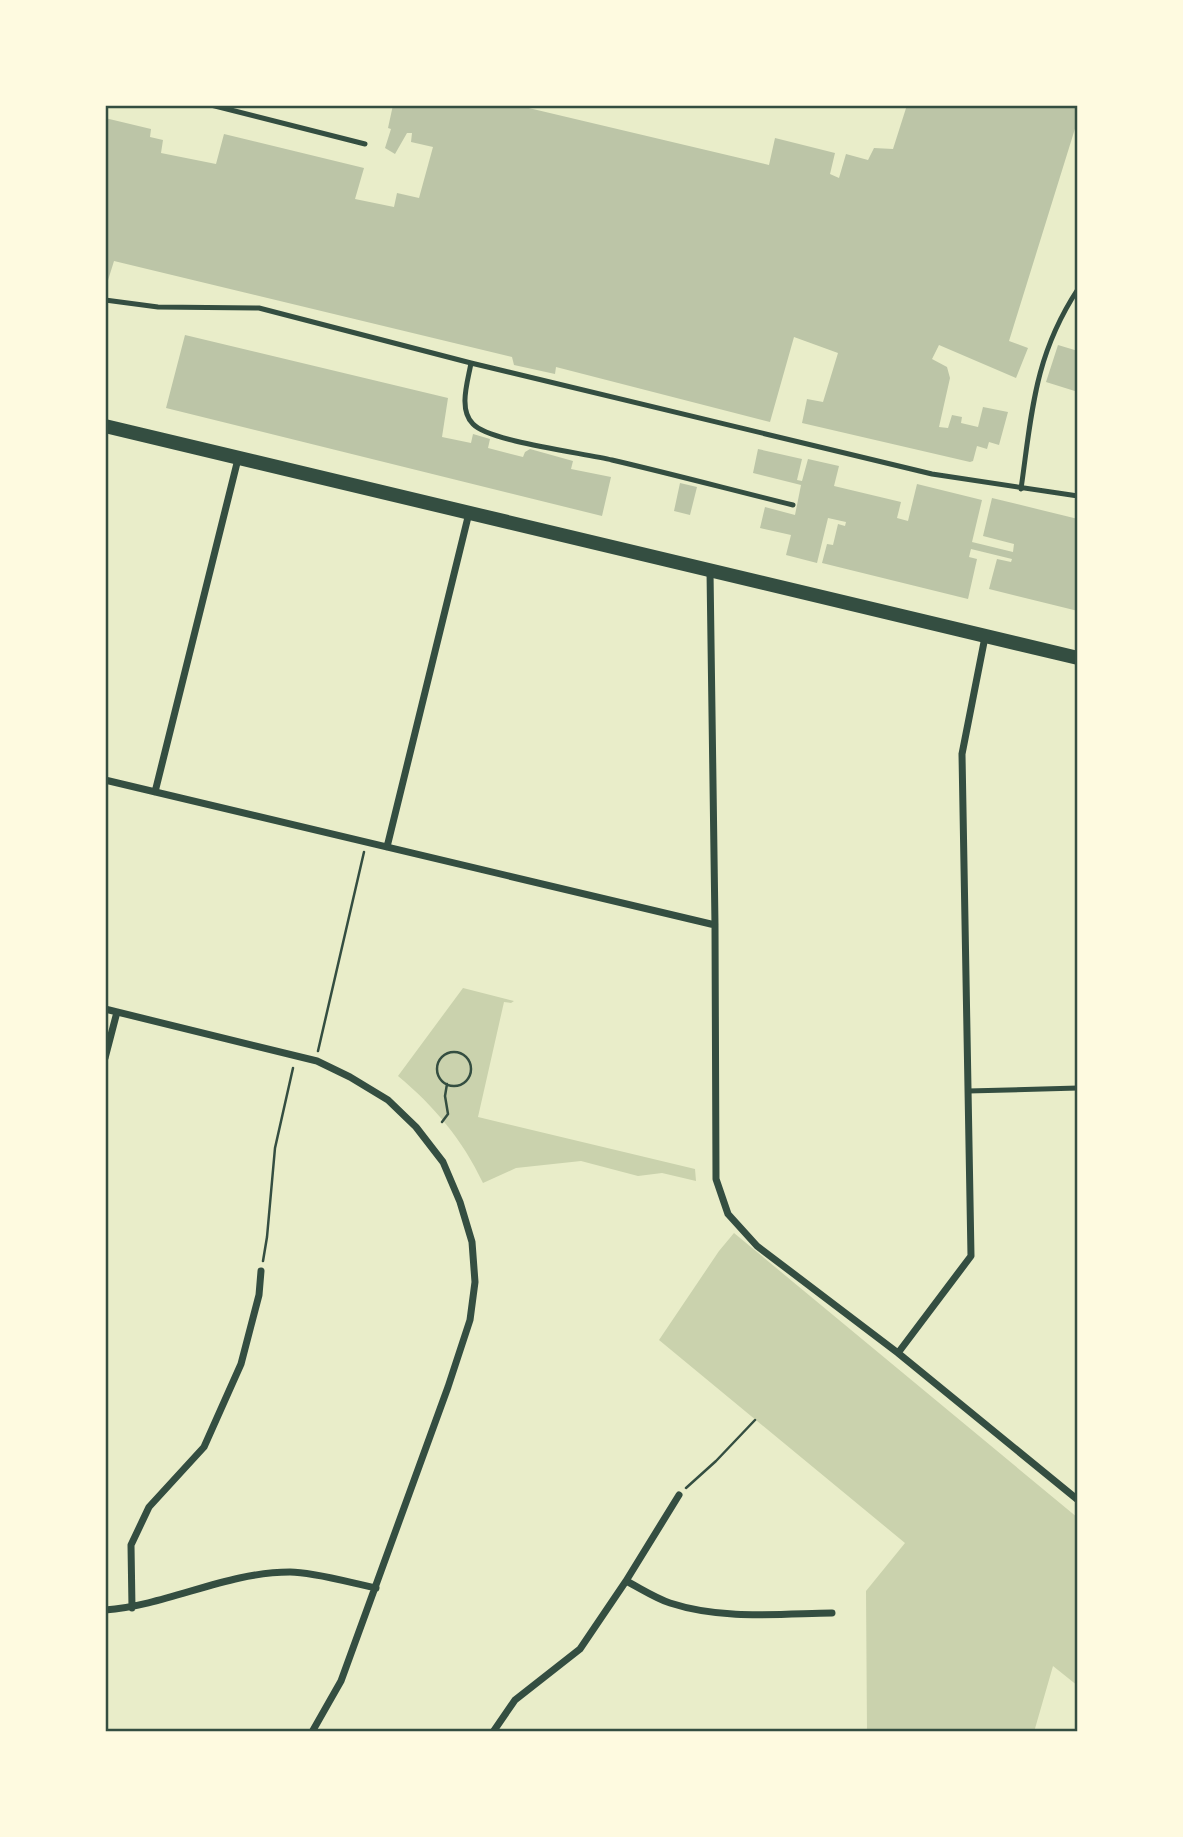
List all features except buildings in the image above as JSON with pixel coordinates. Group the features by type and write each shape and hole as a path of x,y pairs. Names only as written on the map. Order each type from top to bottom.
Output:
{"main road":[{"path":"105,426 1078,658"}],"street":[{"path":"155,792 238,459"},
{"path":"387,847 469,513"},
{"path":"710,570 716,1180 729,1214 757,1246 898,1353 1078,1500"},
{"path":"898,1353 971,1256 962,754 985,637"},
{"path":"105,780 715,925"},
{"path":"105,1009 317,1061 388,1100 416,1127 443,1163 460,1202 472,1242 475,1282 470,1320 449,1387 341,1681 312,1732"},
{"path":"105,1058 117,1012"},
{"path":"132,1608 131,1545 149,1507 204,1447 241,1364 259,1295 261,1271"},
{"path":"493,1732 515,1700 580,1649 679,1495"},
{"path":"105,1610 132,1608 244,1576 292,1572 376,1588"},
{"path":"626,1581 667,1602 704,1612 832,1614"}],"lane":[{"path":"211,105 365,144"},
{"path":"1021,489 1041,362 1059,318 1078,289"},
{"path":"105,300 158,307 259,308 932,474 1078,496"},
{"path":"471,362 465,400 467,413 473,425 494,435 610,459 793,505"},
{"path":"968,1091 1078,1088"}],"path":[{"path":"317,1061 366,842"},
{"path":"449,1053 460,1053 468,1060 470,1075 463,1083 452,1086 447,1084 439,1076 440,1060 449,1053"},
{"path":"261,1271 267,1237 275,1148 296,1056"},
{"path":"442,1122 448,1114 445,1096 447,1084"},
{"path":"679,1495 755,1420"}],"green space":[{"path":"463,988 514,1001 504,1002 478,1117 695,1169 696,1181 662,1173 638,1176 581,1161 516,1168 483,1183 466,1152 446,1125 398,1076"},
{"path":"734,1233 1078,1518 1078,1686 1053,1666 1034,1732 867,1732 866,1591 905,1543 659,1340"}]}
